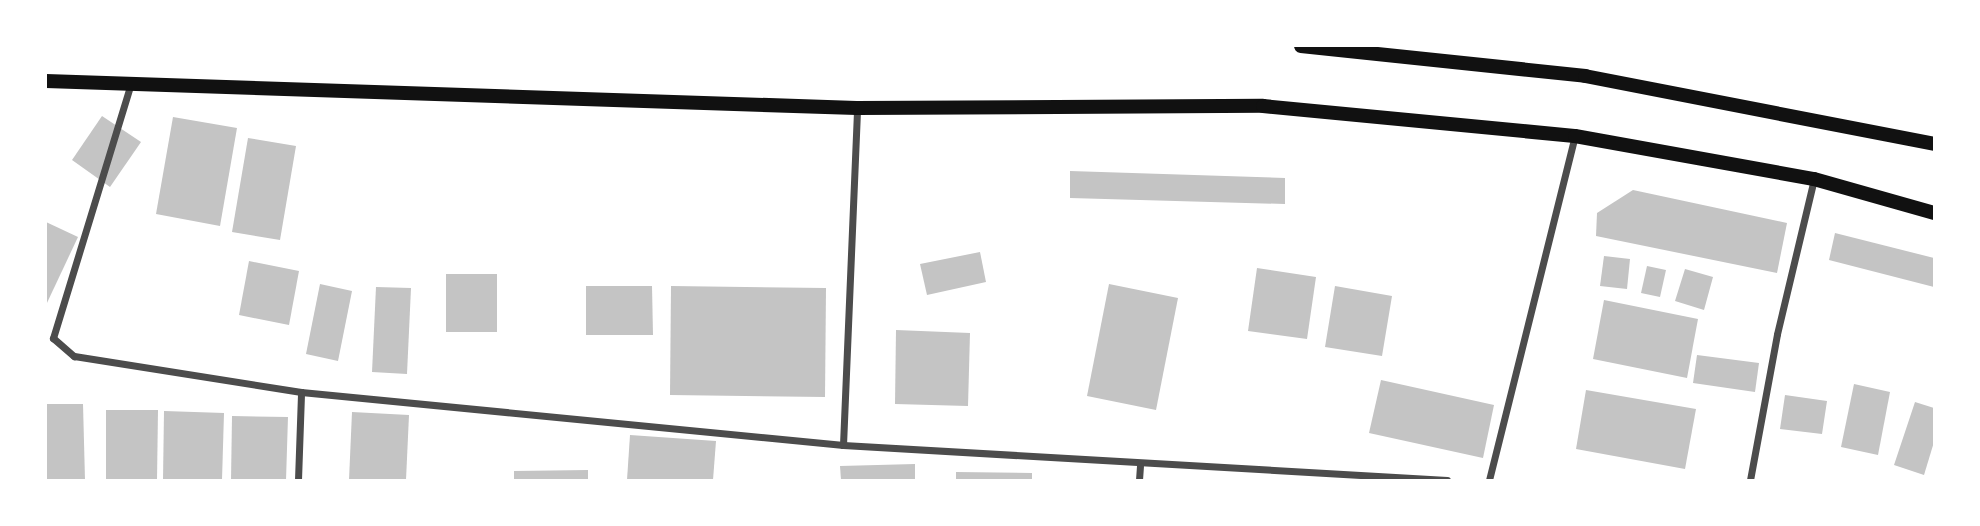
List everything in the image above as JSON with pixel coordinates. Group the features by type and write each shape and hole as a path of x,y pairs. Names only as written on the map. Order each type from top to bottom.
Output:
{"main road":[{"path":"1301,46 1585,76 1934,144"},
{"path":"46,80 857,108 1263,106 1575,136 1814,179 1934,213"}],"street":[{"path":"131,82 53,338 74,356 301,392 843,445 1140,466 1447,481"},
{"path":"843,445 857,108"},
{"path":"1489,481 1575,136"},
{"path":"1750,481 1777,334 1814,179"},
{"path":"298,481 301,392"},
{"path":"1139,481 1140,466"}],"building":[{"path":"102,116 141,142 110,187 72,160"},
{"path":"173,117 237,128 220,226 156,214"},
{"path":"248,138 296,146 280,240 232,232"},
{"path":"1070,171 1285,178 1285,204 1070,198"},
{"path":"1633,190 1787,223 1777,273 1596,236 1597,213"},
{"path":"46,222 78,237 46,305"},
{"path":"1835,233 1934,258 1934,287 1829,260"},
{"path":"980,252 986,282 927,295 920,264"},
{"path":"1604,256 1630,259 1627,289 1600,286"},
{"path":"249,261 299,271 289,325 239,315"},
{"path":"1647,266 1666,270 1660,297 1641,293"},
{"path":"1257,268 1316,277 1307,339 1248,331"},
{"path":"1685,269 1713,277 1704,310 1675,301"},
{"path":"446,274 497,274 497,332 446,332"},
{"path":"320,284 352,291 338,361 306,354"},
{"path":"1109,284 1178,298 1156,410 1087,396"},
{"path":"586,286 652,286 653,335 586,335"},
{"path":"671,286 826,288 825,397 670,395"},
{"path":"1335,286 1392,296 1382,356 1325,347"},
{"path":"376,287 411,288 407,374 372,372"},
{"path":"1604,300 1698,319 1687,378 1593,359"},
{"path":"896,330 970,333 968,406 895,404"},
{"path":"1697,355 1759,363 1755,392 1693,383"},
{"path":"1381,380 1494,405 1483,458 1369,433"},
{"path":"1854,384 1890,392 1878,455 1841,447"},
{"path":"1586,390 1696,409 1685,469 1576,449"},
{"path":"1785,395 1827,401 1822,434 1780,429"},
{"path":"1915,402 1934,408 1934,442 1924,475 1894,465"},
{"path":"46,404 83,404 85,480 46,480"},
{"path":"106,410 158,410 157,480 106,480"},
{"path":"164,411 224,413 222,480 163,480"},
{"path":"352,412 409,415 406,480 349,480"},
{"path":"232,416 288,417 286,480 231,480"},
{"path":"630,435 716,441 713,480 627,480"},
{"path":"915,464 915,480 841,480 840,466"},
{"path":"588,470 588,480 514,480 514,471"},
{"path":"956,472 1032,473 1032,480 956,480"}]}
